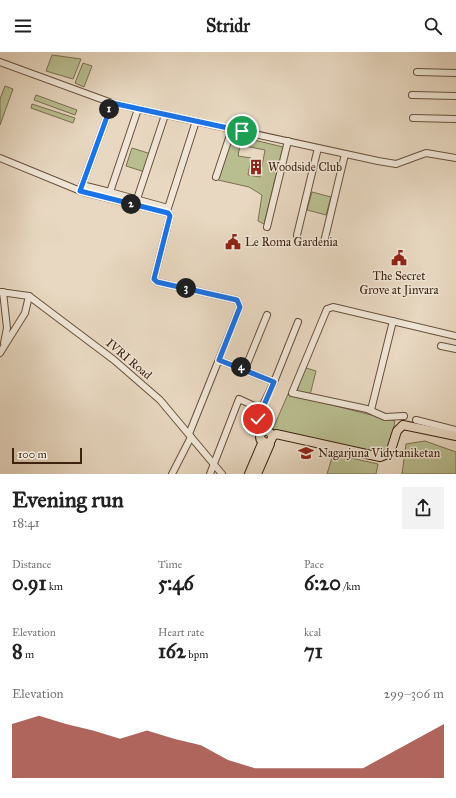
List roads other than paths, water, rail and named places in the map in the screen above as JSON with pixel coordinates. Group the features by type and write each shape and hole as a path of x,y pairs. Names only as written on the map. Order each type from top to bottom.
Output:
{"main road":[{"path":"249,474 268,440 276,434 380,458 390,452 397,431 403,420 445,430 456,436"},
{"path":"258,474 270,444 268,440 269,432 262,433"}],"street":[{"path":"0,62 112,103 288,142 396,164 426,153 456,158"},
{"path":"417,72 456,73"},
{"path":"412,95 456,96"},
{"path":"81,188 112,103"},
{"path":"110,192 138,109"},
{"path":"137,199 166,115"},
{"path":"413,118 456,119"},
{"path":"81,188 110,192 168,208 196,121"},
{"path":"216,177 232,129"},
{"path":"266,227 288,142"},
{"path":"297,235 318,148"},
{"path":"324,242 345,154"},
{"path":"0,158 81,188 168,213 170,216 154,279 157,282 237,300 240,307 190,436 172,474"},
{"path":"2,292 6,326 4,347"},
{"name":"IVRI Road","path":"2,292 29,296 138,381 160,400 222,474"},
{"path":"0,353 25,313 29,296"},
{"path":"403,420 375,414 371,410 294,394 292,390 327,309 330,307 455,335 454,348 441,346"},
{"path":"245,369 267,315"},
{"path":"371,410 393,321"},
{"path":"262,433 257,423 260,409 274,382 298,322"},
{"path":"6,326 15,328"},
{"path":"219,360 245,369 274,382"},
{"path":"210,474 215,465 239,399 260,409"},
{"path":"416,420 445,430 456,430"}],"place":[{"name":"Woodside Club","path":"256,167"},
{"name":"Le Roma Gardenia","path":"233,242"},
{"name":"The Secret Grove at Jinvara","path":"399,258"},
{"name":"Nagarjuna Vidytaniketan","path":"306,453"}]}
